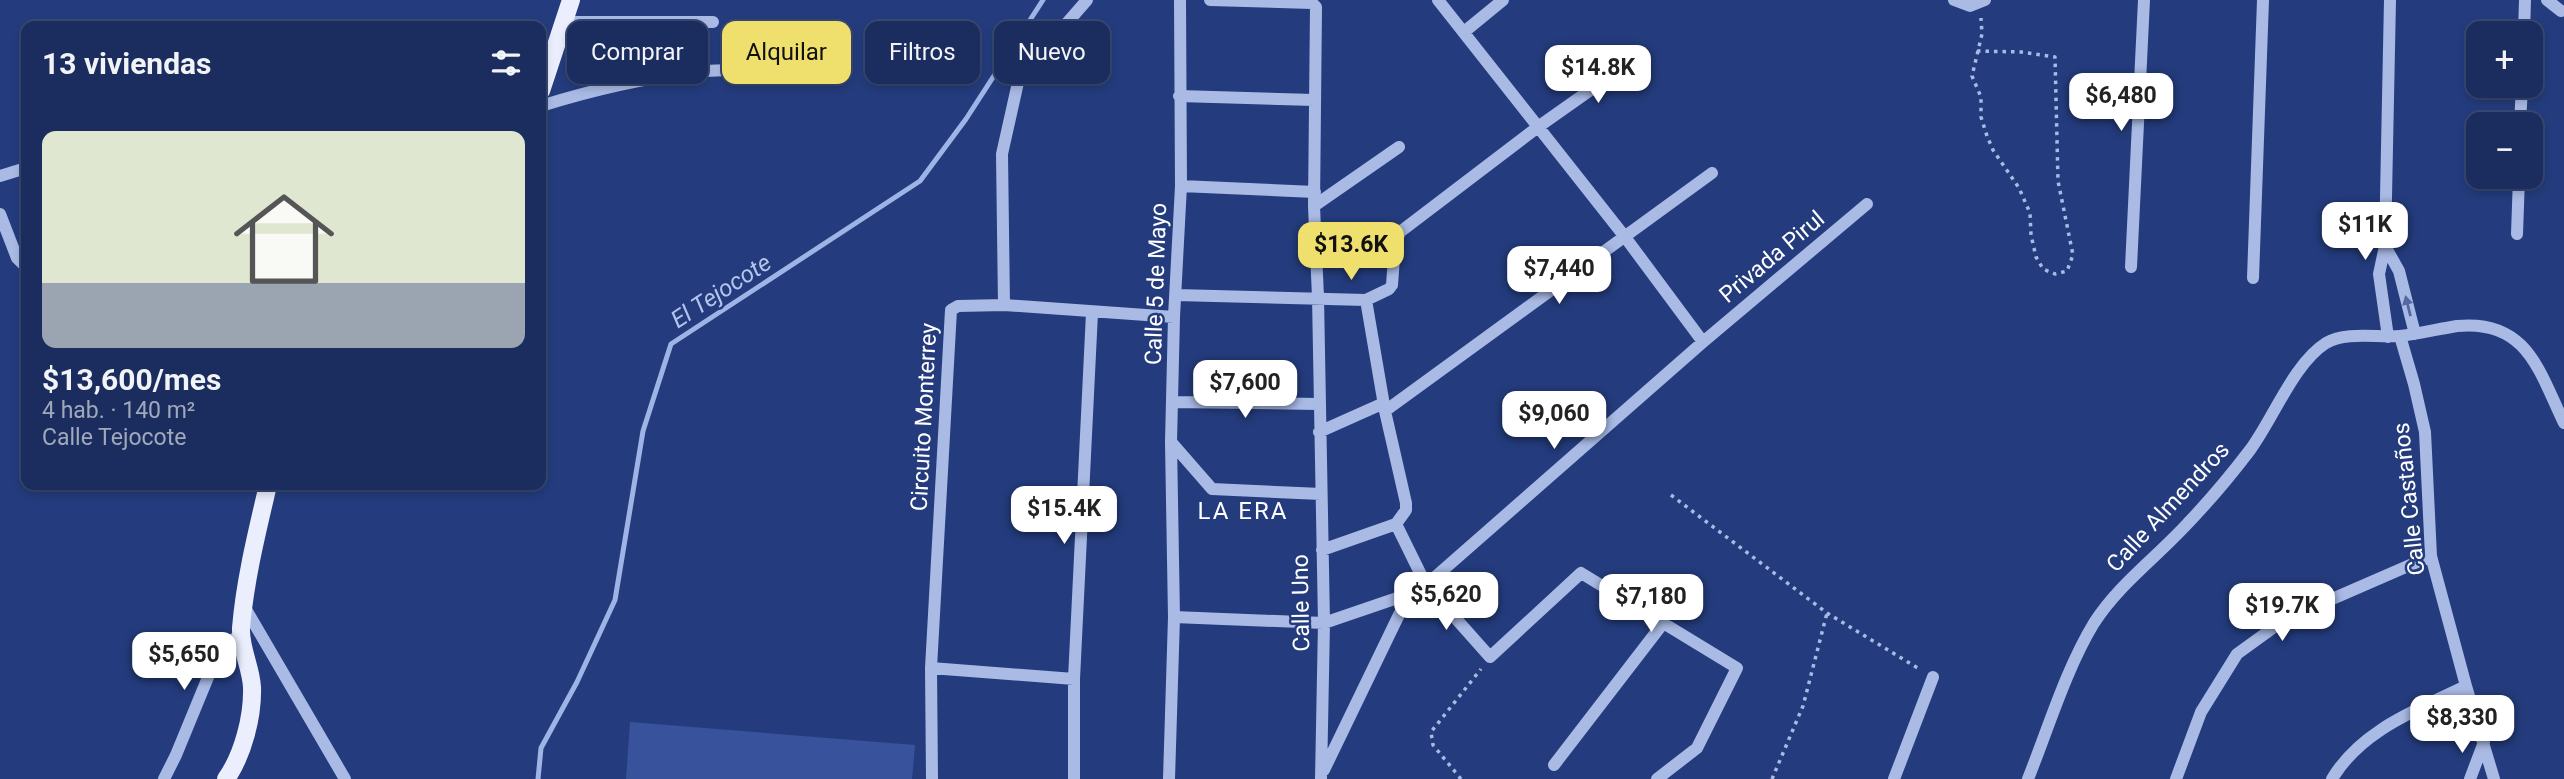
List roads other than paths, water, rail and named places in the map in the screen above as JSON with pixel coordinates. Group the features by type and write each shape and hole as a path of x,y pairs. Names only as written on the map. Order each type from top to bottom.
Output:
{"main road":[{"path":"546,75 571,0"},
{"path":"226,779 232,770 249,723 252,686 241,633 267,490"}],"street":[{"path":"1004,305 1003,154 1019,78 1087,0"},
{"name":"Calle 5 de Mayo","path":"1169,779 1174,617 1171,442 1181,186 1180,0"},
{"name":"Calle Uno","path":"1209,0 1312,3 1316,7 1314,206 1324,623 1321,777"},
{"path":"1438,0 1625,237 1703,342"},
{"path":"1464,32 1503,0"},
{"path":"1954,0 1970,6 1982,1"},
{"path":"2132,267 2144,0"},
{"path":"2253,278 2263,0"},
{"name":"Calle Castaños","path":"2390,0 2385,246 2380,281 2394,336 2414,384 2425,432 2431,556 2494,779"},
{"path":"2524,21 2525,0"},
{"path":"2547,0 2561,10"},
{"path":"563,22 713,22"},
{"path":"1176,295 1366,300 1389,289 1392,285 1395,244 1400,232 1538,127 1640,55"},
{"path":"546,104 601,88 699,72 722,71"},
{"path":"1179,96 1314,100"},
{"path":"1314,206 1399,147"},
{"path":"0,176 21,170"},
{"path":"1319,432 1385,407 1712,173"},
{"path":"1181,186 1315,192"},
{"path":"2517,234 2519,189"},
{"name":"Privada Pirul","path":"1324,623 1409,594 1426,585 1703,342 1867,204"},
{"path":"0,214 21,262"},
{"path":"2385,246 2399,271 2415,334"},
{"path":"1322,550 1396,524 1406,510 1366,300"},
{"name":"Circuito Monterrey","path":"932,779 931,668 951,310 958,306 1004,305 1174,317"},
{"path":"1074,779 1074,679 1092,313"},
{"name":"Calle Almendros","path":"2028,779 2074,663 2094,624 2117,592 2188,523 2251,449 2315,351 2329,342 2343,338 2415,334 2458,326 2480,326 2502,331 2519,341 2533,360 2564,423"},
{"path":"1172,402 1318,404"},
{"path":"1171,442 1212,489 1321,494"},
{"path":"1396,524 1426,585 1490,657 1581,573 1737,668 1697,748 1657,779"},
{"path":"2176,779 2201,712 2237,654 2284,621 2431,556"},
{"path":"1321,777 1409,594"},
{"path":"244,605 345,779"},
{"path":"1174,617 1324,623"},
{"path":"1554,765 1664,622"},
{"path":"164,779 218,653 241,633"},
{"path":"931,668 1074,679"},
{"path":"1894,779 1933,677"},
{"path":"2332,779 2353,750 2382,729 2466,685"},
{"path":"2470,779 2484,742"}],"waterway":[{"name":"El Tejocote","path":"538,779 541,748 577,682 615,600 643,431 671,344 920,181 966,119 1043,0"}],"district":[{"name":"LA ERA","path":"1243,511"}]}
